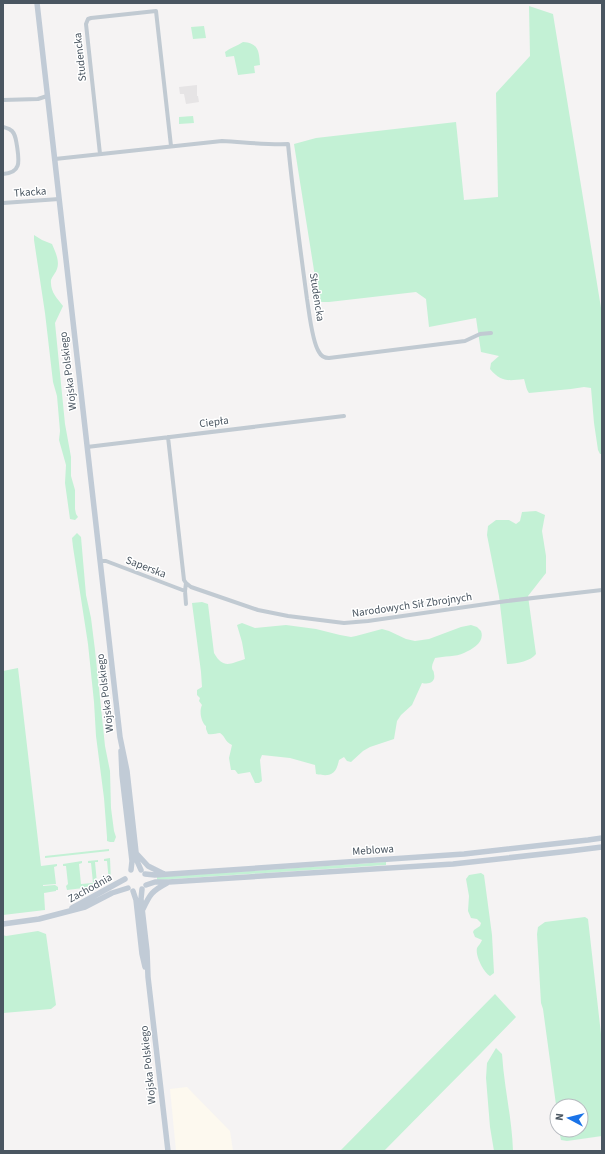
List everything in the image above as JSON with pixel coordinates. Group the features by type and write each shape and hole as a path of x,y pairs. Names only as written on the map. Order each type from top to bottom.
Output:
{"main road":[{"name":"Wojska Polskiego","path":"37,3 62,235 120,737 122,775 132,861 131,870"},
{"name":"Wojska Polskiego","path":"120,737 127,771 136,853 138,863 143,872"},
{"name":"Meblowa","path":"143,872 155,875 457,854 602,838"},
{"name":"Meblowa","path":"144,887 155,882 452,864 602,847"},
{"path":"136,853 148,866 164,874"},
{"path":"136,869 143,872 147,878 144,887 137,891 131,889 126,884 125,879 128,872 136,869"},
{"name":"Zachodnia","path":"63,913 125,879"},
{"path":"143,909 153,891 169,882"},
{"name":"Wojska Polskiego","path":"144,887 141,895 147,951 148,977 168,1151"},
{"name":"Wojska Polskiego","path":"131,889 136,900 142,954 148,977"},
{"name":"Zachodnia","path":"3,924 40,919 85,907 112,893 131,889"}],"street":[{"name":"Studencka","path":"100,154 86,24 91,18 156,11 171,146"},
{"path":"3,100 38,99 47,96"},
{"path":"3,127 10,129 15,135 19,162 15,171 10,174 3,174"},
{"name":"Studencka","path":"55,159 222,141 269,145 288,144 298,234 309,311 316,347 320,355 325,358 329,358 465,341 480,334 491,333"},
{"name":"Tkacka","path":"3,204 59,199"},
{"name":"Ciepła","path":"87,447 344,416"},
{"path":"168,437 183,575 186,583 186,604"},
{"name":"Saperska","path":"100,561 106,561 185,591"},
{"name":"Narodowych Sił Zbrojnych","path":"186,583 191,587 258,610 288,616 344,623 380,620 507,601 602,590"}],"shaded area":[{"path":"197,85 197,96 199,102 186,104 184,94 180,94 179,87"},
{"path":"187,1087 230,1131 233,1151 176,1151 170,1089"}],"green space":[{"path":"529,6 553,14 602,314 602,454 600,454 598,450 591,388 584,387 529,393 524,379 505,380 501,378 490,369 491,363 499,356 481,352 476,318 429,327 426,299 416,292 319,302 294,144 316,138 456,122 464,200 498,197 496,93 530,56"},
{"path":"204,26 206,38 193,39 191,27"},
{"path":"243,42 255,46 258,52 260,65 254,66 255,73 238,75 234,56 226,57 225,52"},
{"path":"193,116 194,123 179,124 179,117"},
{"path":"34,235 52,244 58,259 58,266 51,280 51,284 54,294 63,306 55,323 65,424 71,457 71,476 75,490 75,509 78,517 75,520 70,519 65,483 66,465 59,440 60,431 57,396 53,382"},
{"path":"536,511 545,515 542,531 546,556 546,573 528,596 536,654 531,659 523,662 507,664 499,596 487,535 488,526 496,520 509,520 516,524 520,521 522,512"},
{"path":"77,533 81,537 86,595 91,618 105,746 110,771 111,808 116,837 114,842 107,841 88,644 72,538"},
{"path":"202,602 208,604 214,653 217,658 227,664 245,659 237,625 242,623 255,628 286,625 316,629 351,637 382,629 415,641 429,639 461,627 471,625 477,627 481,631 482,635 480,642 477,645 461,654 435,658 432,667 434,673 433,681 425,684 422,683 412,705 397,721 394,739 370,747 351,762 347,761 344,757 339,760 334,772 329,775 316,774 315,765 290,758 262,755 260,760 262,781 255,783 250,772 238,774 235,770 231,770 229,758 232,745 220,733 208,734 202,719 202,705 199,701 200,698 197,695 197,690 202,687 201,672 192,603"},
{"path":"18,668 41,866 57,864 57,866 54,867 56,884 43,886 55,885 58,887 58,890 44,893 45,910 3,915 3,671"},
{"path":"109,849 109,851 45,858 45,856"},
{"path":"110,858 111,882 100,886 67,890 66,886 68,884 66,866 63,866 63,864 82,861 82,863 79,864 81,884 93,883 91,863 88,863 88,861 98,860 98,862 95,862 97,883 109,882 107,861 104,861 104,859"},
{"path":"386,862 386,865 157,880 157,877"},
{"path":"481,873 484,875 492,935 494,973 490,976 483,968 477,955 477,948 482,940 475,937 473,932 480,926 481,923 477,919 471,918 468,911 469,896 466,879 469,875"},
{"path":"585,917 588,919 602,1043 602,1136 589,1138 589,1098 555,1098 541,1003 537,934 538,927 545,922"},
{"path":"38,931 46,934 56,1005 51,1009 3,1013 3,935 6,936"},
{"path":"495,994 516,1017 467,1067 384,1151 340,1151"},
{"path":"496,1048 502,1054 513,1151 494,1151 490,1127 486,1078 487,1063"},
{"path":"561,1138 588,1138 567,1141 561,1140"}]}
